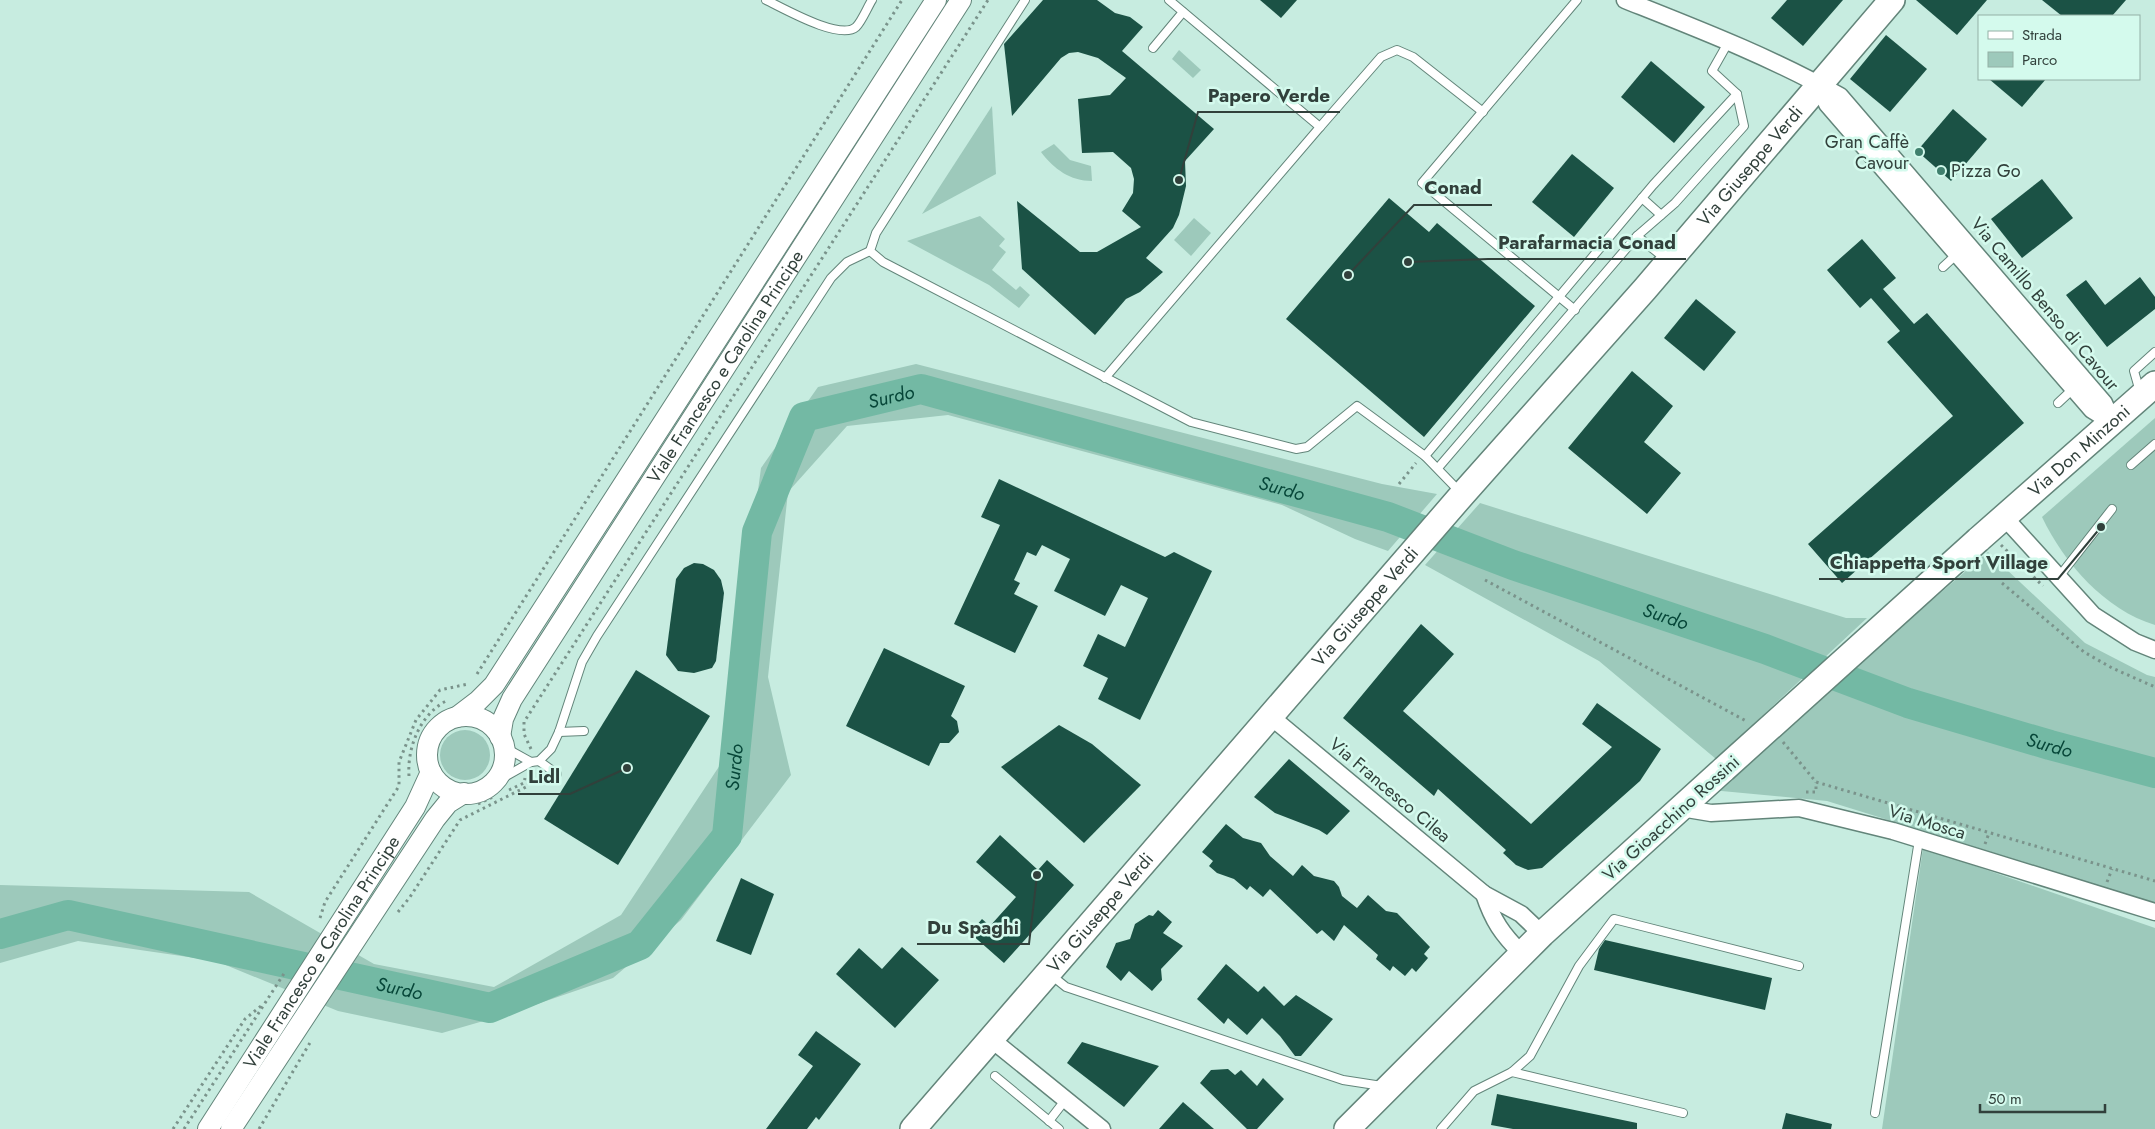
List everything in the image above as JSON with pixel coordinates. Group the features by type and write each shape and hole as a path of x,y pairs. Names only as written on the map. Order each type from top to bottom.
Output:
{"main road":[{"name":"Via Giuseppe Verdi","path":"913,1129 1462,495 1668,262 1892,0"},
{"name":"Via Don Minzoni","path":"2010,524 2148,391"},
{"name":"Via Gioacchino Rossini","path":"1347,1129 1542,934 1978,540 2010,524"}],"street":[{"name":"Viale Francesco e Carolina Principe","path":"208,1129 283,992 327,927 415,807 431,772 427,753 433,734 440,726 478,702 494,685 936,0"},
{"name":"Viale Francesco e Carolina Principe","path":"231,1129 435,819 448,803 464,794 483,789 492,784 503,767 503,719 512,700 961,0"},
{"path":"1625,0 1729,41 1820,85"},
{"name":"Via Camillo Benso di Cavour","path":"1820,85 1828,104 1884,158 2104,403 2113,423"},
{"name":"Via Camillo Benso di Cavour","path":"1945,228 1957,254 2092,410 2113,423"},
{"path":"2010,524 2093,615 2135,642 2155,650"},
{"path":"457,717 468,716 482,720 494,729 502,742"},
{"name":"Via Francesco Cilea","path":"1270,716 1484,894 1521,914 1542,934"},
{"path":"431,772 445,788 464,794"},
{"name":"Via Mosca","path":"1681,808 1711,813 1799,808 1919,840 2155,912"},
{"path":"1484,894 1492,918 1504,936 1522,954"},
{"path":"991,1039 1102,1129"}],"lane":[{"path":"766,0 826,27 848,31 856,26 872,0"},
{"path":"492,784 535,761 551,749 559,732 582,662 602,628 831,278 847,262 870,250 876,233 1024,0"},
{"path":"1169,0 1320,127"},
{"path":"1575,310 1422,183 1577,0"},
{"path":"1153,48 1183,12"},
{"path":"1438,468 1638,236 1675,203 1744,126 1737,94 1712,71 1729,41"},
{"path":"1105,378 1381,57 1396,50 1413,57 1483,112"},
{"path":"1424,455 1642,198 1737,94"},
{"path":"1642,198 1662,215"},
{"path":"1638,236 1668,262"},
{"path":"870,250 883,262 1191,422 1296,449 1307,446 1357,406 1424,455 1462,495"},
{"path":"1943,267 1957,254"},
{"path":"2148,391 2134,371 2155,352"},
{"path":"2058,403 2074,388"},
{"path":"2131,465 2155,444"},
{"path":"2058,578 2112,510"},
{"path":"559,732 584,731"},
{"path":"502,742 557,774"},
{"path":"1875,1113 1919,840"},
{"path":"1441,1129 1474,1091 1512,1072 1530,1056 1579,966 1614,919 1799,966"},
{"path":"1048,973 1066,987 1343,1080 1389,1086"},
{"path":"1512,1072 1684,1113"},
{"path":"996,1076 1059,1129"},
{"path":"1049,1121 1066,1099"}],"path":[{"path":"476,675 902,0"},
{"path":"393,917 410,897 460,820 528,786 535,761 524,734 524,722 988,0"},
{"path":"1399,484 1424,455"},
{"path":"2010,524 1999,544 2048,592"},
{"path":"1485,580 1756,726"},
{"path":"2002,583 2084,652 2112,668 2155,687"},
{"path":"327,927 325,902 399,786 399,762 416,720 440,690 471,684"},
{"path":"1782,740 1816,782 2155,881"},
{"path":"173,1129 245,1019 283,992"},
{"path":"184,1129 264,1004"},
{"path":"259,1129 310,1046 312,1038"}],"green space":[{"path":"1179,50 1201,70 1193,78 1172,59"},
{"path":"992,106 996,174 922,214"},
{"path":"1054,144 1070,160 1091,166 1092,181 1077,179 1063,173 1051,164 1041,152"},
{"path":"980,216 1005,239 999,246 1006,252 992,270 1016,290 1020,286 1030,295 1019,308 989,285 907,241"},
{"path":"1194,218 1211,233 1191,256 1174,240"},
{"path":"916,364 1382,484 1437,494 1388,551 1355,539 1282,505 948,415 847,426 788,492 768,677 791,775 681,920 613,978 511,1013 442,1033 338,1011 216,961 78,941 0,963 0,885 249,892 374,964 494,987 621,915 722,762 761,468 818,387"},
{"path":"2155,418 2155,625 2119,608 2088,583 2062,551 2042,517"},
{"path":"1480,503 1846,618 1867,618 1716,759 1599,661 1425,565"},
{"path":"1988,552 2085,643 2147,675 2155,677 2155,903 1827,801 1711,790"},
{"path":"470,730 483,737 489,745 489,765 483,773 475,779 460,780 447,773 441,765 440,750 447,737 455,731"},
{"path":"1923,848 2155,928 2155,1129 1882,1129"}],"building":[{"path":"1043,0 1097,0 1115,13 1130,17 1143,27 1122,51 1214,129 1185,161 1186,186 1179,215 1173,228 1146,258 1163,272 1140,292 1126,299 1095,335 1022,269 1017,201 1080,252 1097,252 1141,227 1122,211 1133,193 1134,179 1131,168 1113,152 1082,153 1078,99 1110,95 1126,78 1098,58 1078,52 1069,53 1061,58 1012,116 1004,44"},
{"path":"1260,0 1297,0 1281,18"},
{"path":"1787,0 1843,0 1803,46 1771,18"},
{"path":"1916,0 1987,0 1957,35"},
{"path":"2042,0 2126,0 2113,15 2061,15"},
{"path":"1886,35 1927,69 1890,112 1850,79"},
{"path":"1651,61 1705,107 1674,143 1621,97"},
{"path":"1990,80 2045,80 2022,107"},
{"path":"1953,109 1987,139 1951,181 1917,151"},
{"path":"1572,154 1614,188 1574,237 1532,202"},
{"path":"2042,179 2073,218 2022,258 1991,219"},
{"path":"1389,198 1429,232 1437,223 1535,306 1424,437 1286,319"},
{"path":"1862,239 1896,278 1883,289 1914,324 1927,313 2024,423 1842,583 1808,544 1953,416 1887,342 1900,331 1871,298 1860,308 1827,270"},
{"path":"2140,277 2155,297 2155,309 2107,347 2066,295 2086,280 2105,305"},
{"path":"1696,299 1736,332 1704,371 1664,338"},
{"path":"1632,371 1673,406 1644,442 1681,473 1647,514 1568,448"},
{"path":"999,479 1165,557 1174,552 1212,571 1140,720 1098,699 1108,678 1083,666 1098,634 1125,647 1148,598 1121,585 1105,616 1054,591 1070,559 1042,545 1036,556 1027,552 1014,580 1020,583 1014,594 1038,606 1015,653 954,624 1000,525 981,517"},
{"path":"694,563 703,564 714,570 721,580 724,593 716,661 712,668 694,673 678,671 666,655 676,579 684,568"},
{"path":"1421,624 1454,654 1403,711 1531,824 1612,747 1582,724 1597,703 1661,749 1640,781 1542,868 1528,870 1516,865 1503,853 1506,850 1438,789 1434,796 1343,718"},
{"path":"884,648 965,686 951,716 957,721 959,732 949,743 940,743 929,766 846,726"},
{"path":"636,670 710,716 618,865 544,819"},
{"path":"1059,725 1092,744 1141,785 1084,843 1001,767"},
{"path":"1289,759 1350,811 1327,835 1275,813 1254,797"},
{"path":"1226,824 1243,838 1261,843 1270,856 1293,876 1302,865 1314,876 1334,881 1339,887 1342,896 1357,908 1368,895 1386,911 1397,913 1430,947 1424,954 1428,958 1416,972 1412,968 1405,976 1393,966 1390,971 1376,959 1378,955 1344,925 1334,941 1322,930 1317,934 1270,889 1263,897 1250,886 1247,890 1234,879 1217,873 1209,866 1213,861 1202,852"},
{"path":"1000,835 1038,870 1047,860 1074,885 1004,963 970,933 982,919 990,926 1016,897 976,862"},
{"path":"741,878 774,894 751,955 716,941"},
{"path":"1158,910 1172,922 1163,933 1183,946 1161,969 1162,980 1152,991 1129,971 1121,981 1106,967 1116,943 1130,939 1135,924 1149,915 1153,916"},
{"path":"1605,940 1772,978 1765,1010 1594,970 1599,949"},
{"path":"902,947 939,980 895,1028 836,974 859,948 882,969"},
{"path":"1226,964 1258,992 1264,986 1284,1006 1296,995 1333,1019 1301,1056 1295,1056 1280,1036 1262,1018 1247,1035 1228,1018 1224,1024 1197,999"},
{"path":"816,1031 861,1064 819,1120 816,1117 807,1129 766,1129 813,1066 798,1055"},
{"path":"1082,1042 1159,1066 1124,1107 1067,1063"},
{"path":"1228,1069 1235,1075 1241,1070 1257,1086 1263,1078 1284,1099 1257,1129 1247,1129 1200,1083 1211,1070"},
{"path":"1497,1094 1637,1123 1637,1129 1513,1129 1491,1125"},
{"path":"1183,1102 1214,1129 1159,1129"},
{"path":"1786,1113 1832,1124 1831,1129 1782,1129"}],"waterway":[{"name":"Surdo","path":"0,934 68,915 490,1008 640,945 727,836 757,532 804,417 921,389 1388,517 1513,565 1765,649 1908,703 2050,745 2155,773"}],"place":[{"name":"Gran Caffè Cavour","path":"1919,152"},
{"name":"Pizza Go","path":"1941,171"},
{"name":"Papero Verde","path":"1179,180"},
{"name":"Parafarmacia Conad","path":"1408,262"},
{"name":"Conad","path":"1348,275"},
{"name":"Chiappetta Sport Village","path":"2101,527"},
{"name":"Lidl","path":"627,768"},
{"name":"Du Spaghi","path":"1037,875"}]}
